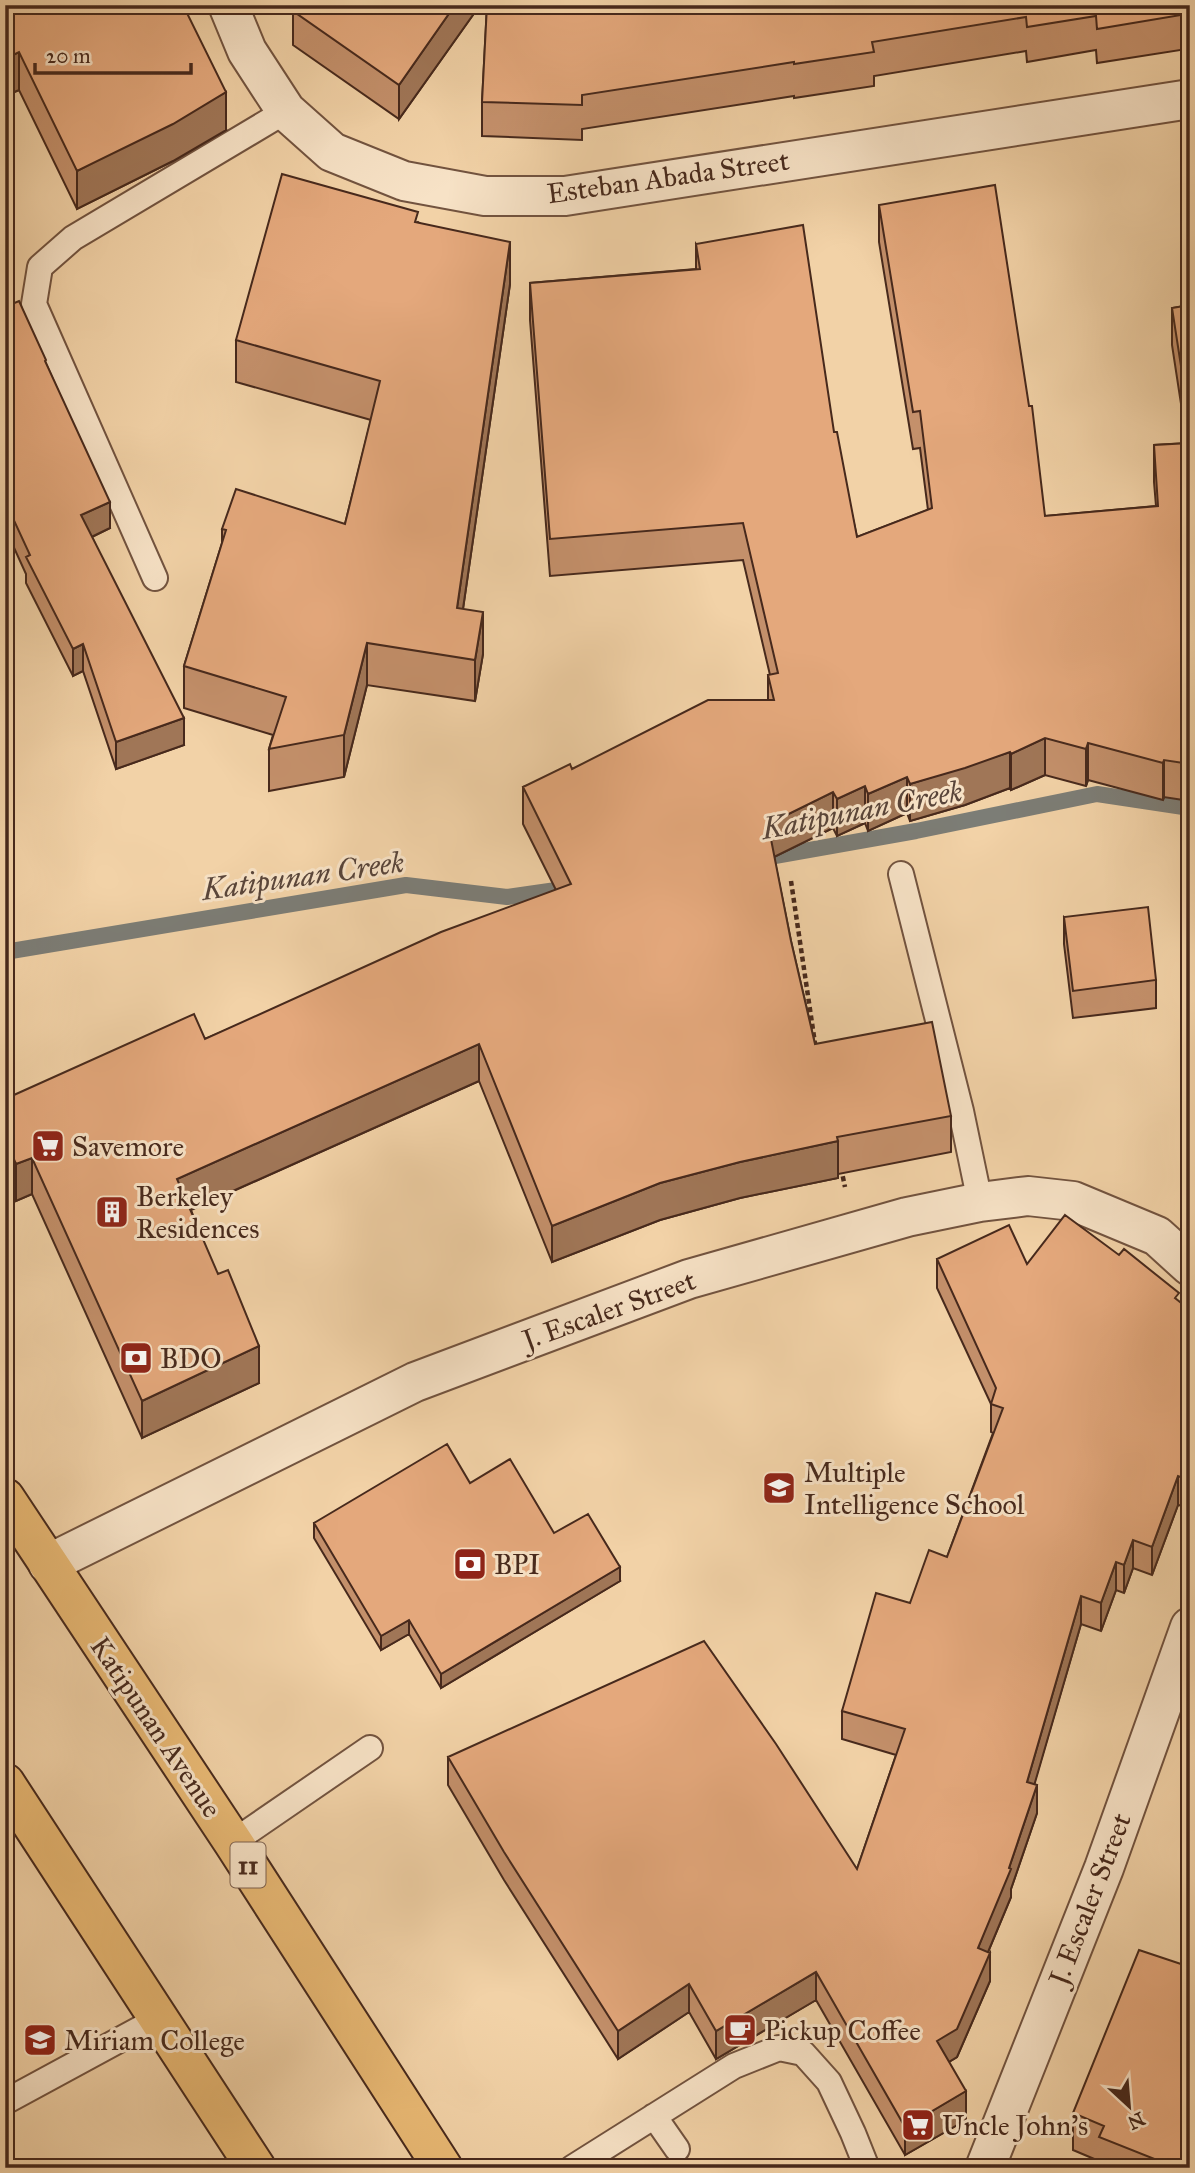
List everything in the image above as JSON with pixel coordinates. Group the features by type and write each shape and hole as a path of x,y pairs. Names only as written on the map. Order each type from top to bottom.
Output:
{"main road":[{"name":"Katipunan Avenue","path":"5,1497 233,1842 443,2168"},
{"path":"5,1783 256,2168"}],"street":[{"name":"Esteban Abada Street","path":"228,5 247,51 286,111 332,152 404,181 485,197 565,196 1190,99"},
{"name":"J. Escaler Street","path":"48,1564 415,1382 689,1279 907,1217 980,1202 1028,1196 1073,1201 1157,1236 1190,1266"},
{"name":"J. Escaler Street","path":"985,2168 1104,1868 1190,1627"}],"lane":[{"path":"155,578 34,304 40,267 73,238 286,111"},
{"path":"901,874 961,1111 980,1202"},
{"path":"233,1842 370,1748"},
{"path":"5,2102 158,2019"},
{"path":"572,2168 734,2066 779,2048 803,2053 829,2082 867,2168"},
{"path":"654,2116 677,2149"}],"path":[{"path":"791,881 818,1062"},
{"path":"840,1167 854,1233"}],"building":[{"path":"5,5 183,5 226,92 173,124 77,171 19,52 5,59"},
{"path":"304,5 455,5 399,85 293,11"},
{"path":"487,5 1190,5 1190,8 1186,9 1187,14 1097,29 1096,16 1027,27 1026,17 872,42 874,52 582,95 582,105 482,102"},
{"path":"282,174 418,212 415,222 510,242 457,608 483,612 475,660 367,643 344,735 269,749 286,697 184,666 226,530 222,529 236,489 345,524 380,381 236,340"},
{"path":"995,185 1029,406 1032,406 1045,516 1158,506 1154,445 1190,443 1190,764 1164,760 1163,763 1088,743 1086,749 1045,738 1011,754 1010,752 910,784 907,777 868,794 865,786 837,799 833,792 768,824 815,1044 932,1022 951,1116 837,1137 838,1141 660,1183 552,1226 479,1044 177,1179 218,1274 228,1270 259,1346 142,1401 32,1158 16,1164 5,1139 5,1099 194,1014 205,1039 441,932 571,884 523,787 570,764 572,769 708,700 774,700 768,675 778,673 743,523 550,539 530,283 700,269 696,244 803,225 834,432 837,432 857,537 932,508 920,411 913,412 879,205"},
{"path":"19,301 110,502 81,515 184,718 116,742 83,644 73,649 26,557 30,555 5,501 5,307"},
{"path":"1190,305 1190,424 1172,308"},
{"path":"1148,907 1156,980 1073,991 1064,917"},
{"path":"1065,1215 1119,1255 1124,1249 1179,1293 1175,1298 1190,1310 1190,1403 1187,1406 1190,1407 1190,1458 1183,1478 1178,1476 1152,1547 1133,1540 1124,1565 1116,1562 1101,1603 1081,1596 1027,1782 1037,1785 1009,1868 1011,1869 978,1948 990,1953 957,2029 937,2041 966,2091 905,2127 816,1972 716,2031 689,1984 618,2031 504,1852 448,1757 704,1641 776,1744 857,1869 905,1729 842,1711 876,1593 910,1603 929,1550 947,1557 1003,1408 991,1404 996,1388 937,1259 1009,1225 1027,1264"},
{"name":"BPI","path":"447,1444 470,1483 510,1459 554,1533 588,1514 620,1567 441,1674 409,1620 381,1636 314,1523"},
{"path":"1139,1950 1190,1967 1190,2168 1177,2168 1099,2137 1104,2126 1073,2113"}],"waterway":[{"name":"Katipunan Creek","path":"758,859 916,831 1097,794 1190,808"},
{"name":"Katipunan Creek","path":"5,952 406,885 507,897 577,887"}],"place":[{"name":"Savemore","path":"48,1146"},
{"name":"Berkeley Residences","path":"112,1212"},
{"name":"BDO","path":"136,1358"},
{"name":"Multiple Intelligence School","path":"779,1488"},
{"name":"BPI","path":"470,1564"},
{"name":"Pickup Coffee","path":"740,2030"},
{"name":"Miriam College","path":"40,2040"},
{"name":"Uncle John's","path":"918,2125"}]}
